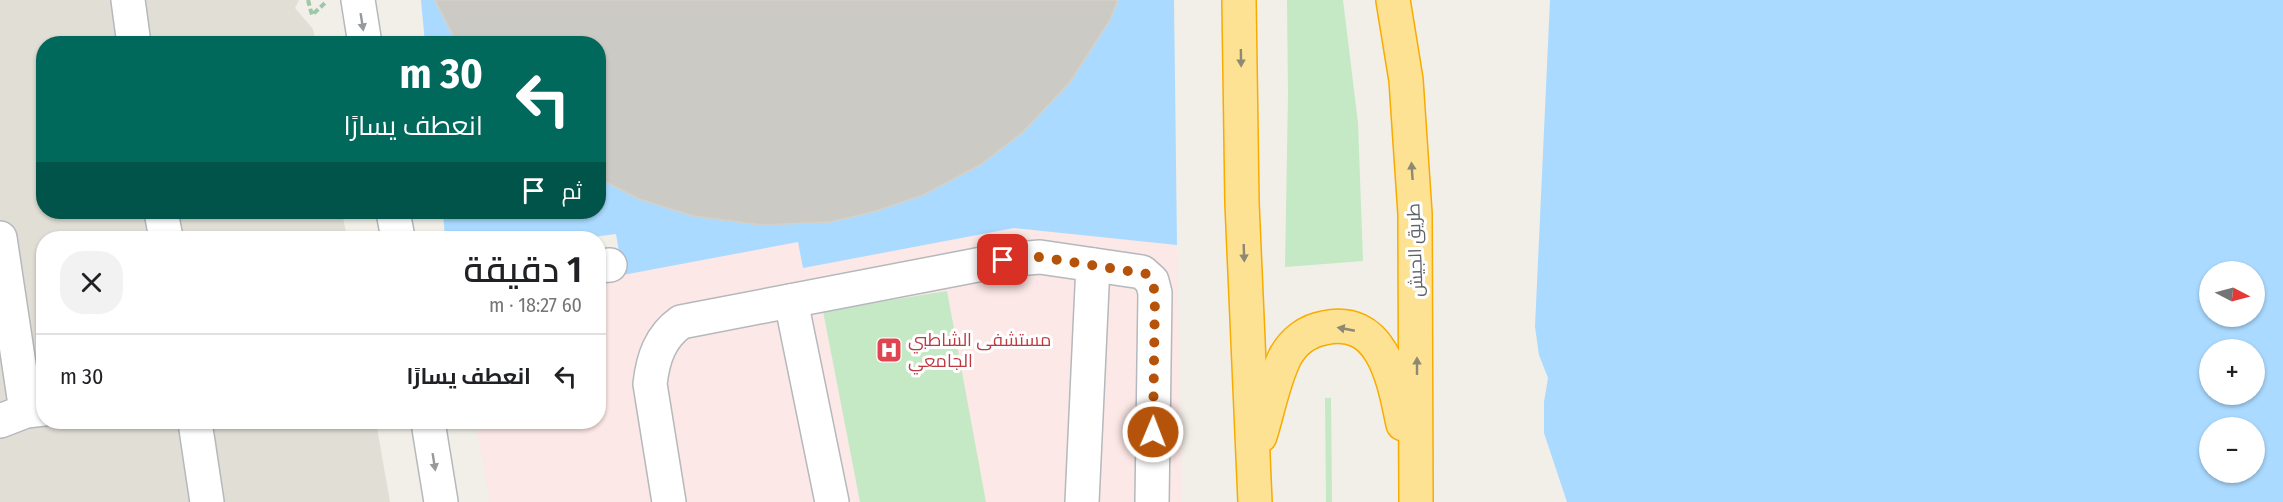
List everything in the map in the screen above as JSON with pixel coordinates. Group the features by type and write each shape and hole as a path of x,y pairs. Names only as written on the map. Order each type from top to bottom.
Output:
{"highway":[{"path":"1239,0 1244,261 1255,502"},
{"name":"طريق الجيش","path":"1394,0 1406,80 1415,214 1417,495"},
{"path":"1254,459 1280,371 1289,352 1304,336 1317,329 1331,326 1345,327 1372,339 1388,363 1393,377 1417,495"}],"street":[{"path":"128,0 134,36"},
{"path":"358,0 364,36"},
{"path":"0,238 23,413"},
{"path":"669,502 650,384 652,366 667,332 681,322 1003,260 1040,257 1142,272 1152,281 1155,293 1152,502"},
{"path":"1082,502 1093,265"},
{"path":"791,301 832,502"},
{"path":"196,429 207,502"},
{"path":"429,429 441,502"}],"path":[{"path":"308,0 312,15 328,0"}],"shaded area":[{"path":"0,0 299,0 295,8 313,29 314,36 36,36 36,219 343,219 346,231 36,231 36,429 377,429 390,502 0,502"},
{"name":"مستشفى الشاطبي الجامعي","path":"1014,228 1177,245 1182,502 490,502 476,429 606,429 606,278 798,241 803,268"}],"green space":[{"path":"1287,0 1343,0 1358,123 1363,261 1285,267"},
{"path":"947,291 986,502 860,502 823,311"},
{"path":"1325,398 1331,398 1332,502 1326,502"}],"water":[{"path":"421,0 435,0 453,36 424,36"},
{"path":"1118,0 1174,0 1177,245 1014,228 803,268 798,242 623,275 616,234 606,235 606,231 444,231 444,219 606,219 606,182 639,199 830,222 873,212 923,195 980,165 1022,133 1070,82 1110,20"},
{"path":"1550,0 2283,0 2283,502 1567,502 1544,433 1544,402 1548,378 1539,355 1535,327"}],"building":[{"path":"435,0 1118,0 1110,20 1070,82 1022,133 980,165 923,195 873,212 830,222 761,225 693,216 639,199 606,182 606,36 453,36"}],"place":[{"name":"مستشفى الشاطبي الجامعي","path":"889,350"}],"route":[{"path":"1003,260 1040,257 1147,274 1152,281 1155,293 1153,432"}]}
